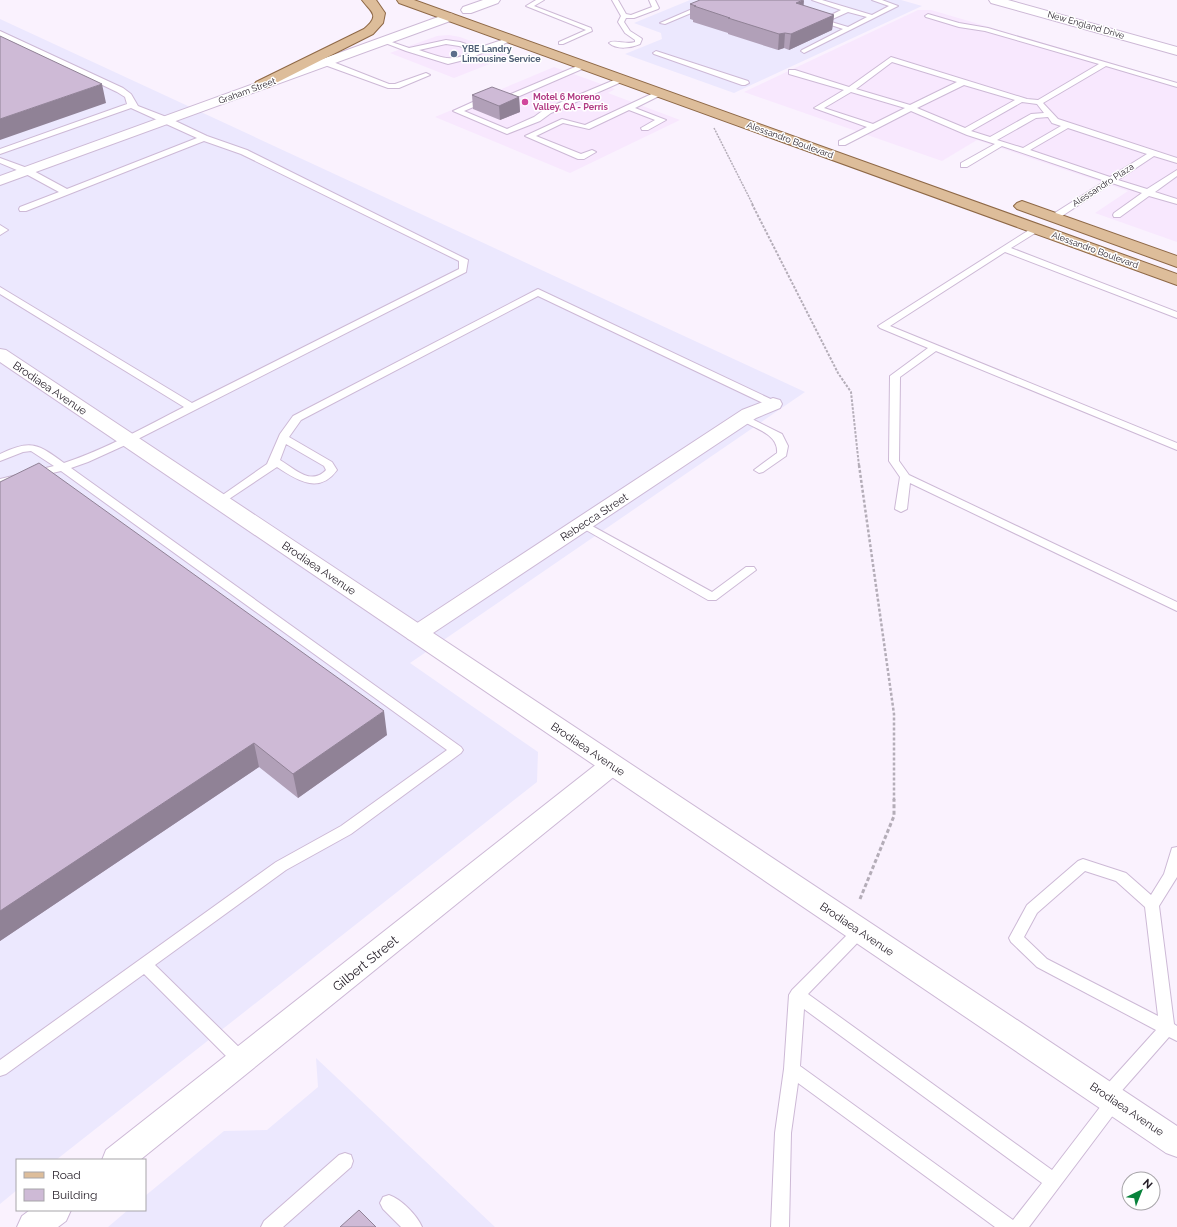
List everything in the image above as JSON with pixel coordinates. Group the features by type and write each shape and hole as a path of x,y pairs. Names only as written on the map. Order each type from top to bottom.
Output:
{"main road":[{"path":"261,85 332,49 357,39 368,32 377,24 379,13 375,4 368,0"},
{"name":"Alessandro Boulevard","path":"403,0 622,80 664,85 1177,280"},
{"path":"462,8 526,30"},
{"name":"Graham Street","path":"448,17 462,8"},
{"path":"547,38 582,50"},
{"path":"598,71 646,81 699,100 714,98"},
{"name":"Alessandro Boulevard","path":"828,138 857,148"},
{"name":"Alessandro Boulevard","path":"1009,202 1177,262"},
{"path":"1037,228 1053,218"}],"street":[{"name":"Graham Street","path":"462,8 494,0"},
{"name":"New England Drive","path":"995,0 1177,50"},
{"path":"1016,6 1028,0"},
{"name":"Graham Street","path":"0,182 448,17"},
{"name":"Brodiaea Avenue","path":"0,354 1177,1143"},
{"name":"Rebecca Street","path":"416,634 744,418 773,404"},
{"name":"Gilbert Street","path":"118,1159 612,765"},
{"path":"33,1227 53,1211"}],"lane":[{"path":"541,0 529,6 589,29 589,31 561,43"},
{"path":"615,0 624,16"},
{"path":"624,16 632,17 654,9 656,7 652,0"},
{"path":"663,23 719,0"},
{"path":"815,0 872,17"},
{"path":"804,51 896,6 875,0"},
{"path":"847,10 822,21 849,29"},
{"path":"612,43 631,46 638,43 639,39 627,32 621,22 624,16"},
{"path":"928,16 959,25 986,29 1177,85"},
{"path":"0,33 120,90 128,96 132,105 204,138 244,152 464,260 463,270 128,440 84,460 63,467 0,482"},
{"path":"383,41 448,62 466,58 511,39"},
{"path":"408,50 446,42 460,44 478,50 485,49"},
{"path":"656,52 745,83"},
{"path":"872,127 818,108 851,90 891,59 1022,100 1039,102 1105,64"},
{"path":"326,62 388,86 396,86 426,75"},
{"path":"585,66 512,96 489,98 457,111 507,132 537,119 548,111 622,80"},
{"path":"792,72 851,90 863,91 911,108 964,131 1177,202"},
{"path":"842,143 963,82"},
{"path":"577,131 629,108 664,85"},
{"path":"964,131 1022,100"},
{"path":"1039,102 1055,121 1177,161"},
{"path":"0,152 132,105"},
{"path":"629,108 662,120 646,128"},
{"path":"992,140 1034,116 1050,115"},
{"path":"586,126 562,121 530,136 581,158 592,152"},
{"path":"1023,151 1068,126"},
{"path":"23,209 204,138"},
{"path":"548,144 560,139"},
{"path":"964,165 1002,144"},
{"name":"Alessandro Plaza","path":"1053,218 1153,153"},
{"path":"0,160 27,171 66,192"},
{"path":"1117,215 1177,172"},
{"path":"0,228 4,230 0,232"},
{"path":"1037,228 882,326 1177,447"},
{"path":"1005,249 1177,315"},
{"path":"0,290 191,407"},
{"path":"219,501 272,466 284,438 297,418 538,292 773,404"},
{"path":"935,347 895,376 894,461 905,477 1177,607"},
{"path":"744,418 778,436 783,446 782,454 758,470"},
{"path":"274,460 308,481 321,479 329,475 332,470 328,464 284,438"},
{"path":"0,458 15,450 30,447 38,449 456,750 346,830 281,866 0,1069"},
{"path":"901,509 905,477"},
{"path":"583,524 712,598 750,570"},
{"path":"1152,905 1171,874 1177,852"},
{"path":"1083,864 1121,877 1152,905 1172,1031 1042,963 1016,938 1032,909 1083,864"},
{"path":"780,1227 783,1133 792,1069 797,995 860,931"},
{"path":"144,965 242,1061"},
{"path":"797,995 1054,1181"},
{"path":"1018,1227 1054,1181 1110,1098 1172,1031"},
{"path":"792,1069 1009,1227"},
{"path":"270,1227 345,1161"},
{"path":"389,1203 414,1227"}],"path":[{"path":"714,128 838,373 851,392 861,488 894,714 894,816 860,899"}],"shaded area":[{"path":"690,0 901,0 922,6 734,93 625,54 662,39 661,33 634,23"},
{"path":"918,10 931,10 1177,82 1177,242 1095,213 1128,191 977,140 942,161 744,92"},
{"path":"0,19 805,392 410,663 538,752 537,782 57,1159 16,1159 16,1191 0,1204"},
{"path":"449,35 460,37 510,56 454,78 390,53 437,36"},
{"path":"554,67 615,89 608,93 680,120 570,173 435,117"},
{"path":"316,1058 495,1227 108,1227 127,1211 146,1211 146,1195 224,1131 267,1130 318,1087"}],"building":[{"path":"700,0 803,0 796,3 834,15 791,34 779,34 690,4"},
{"path":"0,36 102,84 0,119"},
{"path":"492,87 519,97 499,106 472,95"},
{"path":"39,463 384,711 293,774 254,743 0,911 0,482"},
{"path":"359,1210 376,1227 340,1227"}],"place":[{"name":"YBE Landry Limousine Service","path":"454,54"},
{"name":"Motel 6 Moreno Valley, CA - Perris","path":"525,102"}]}
